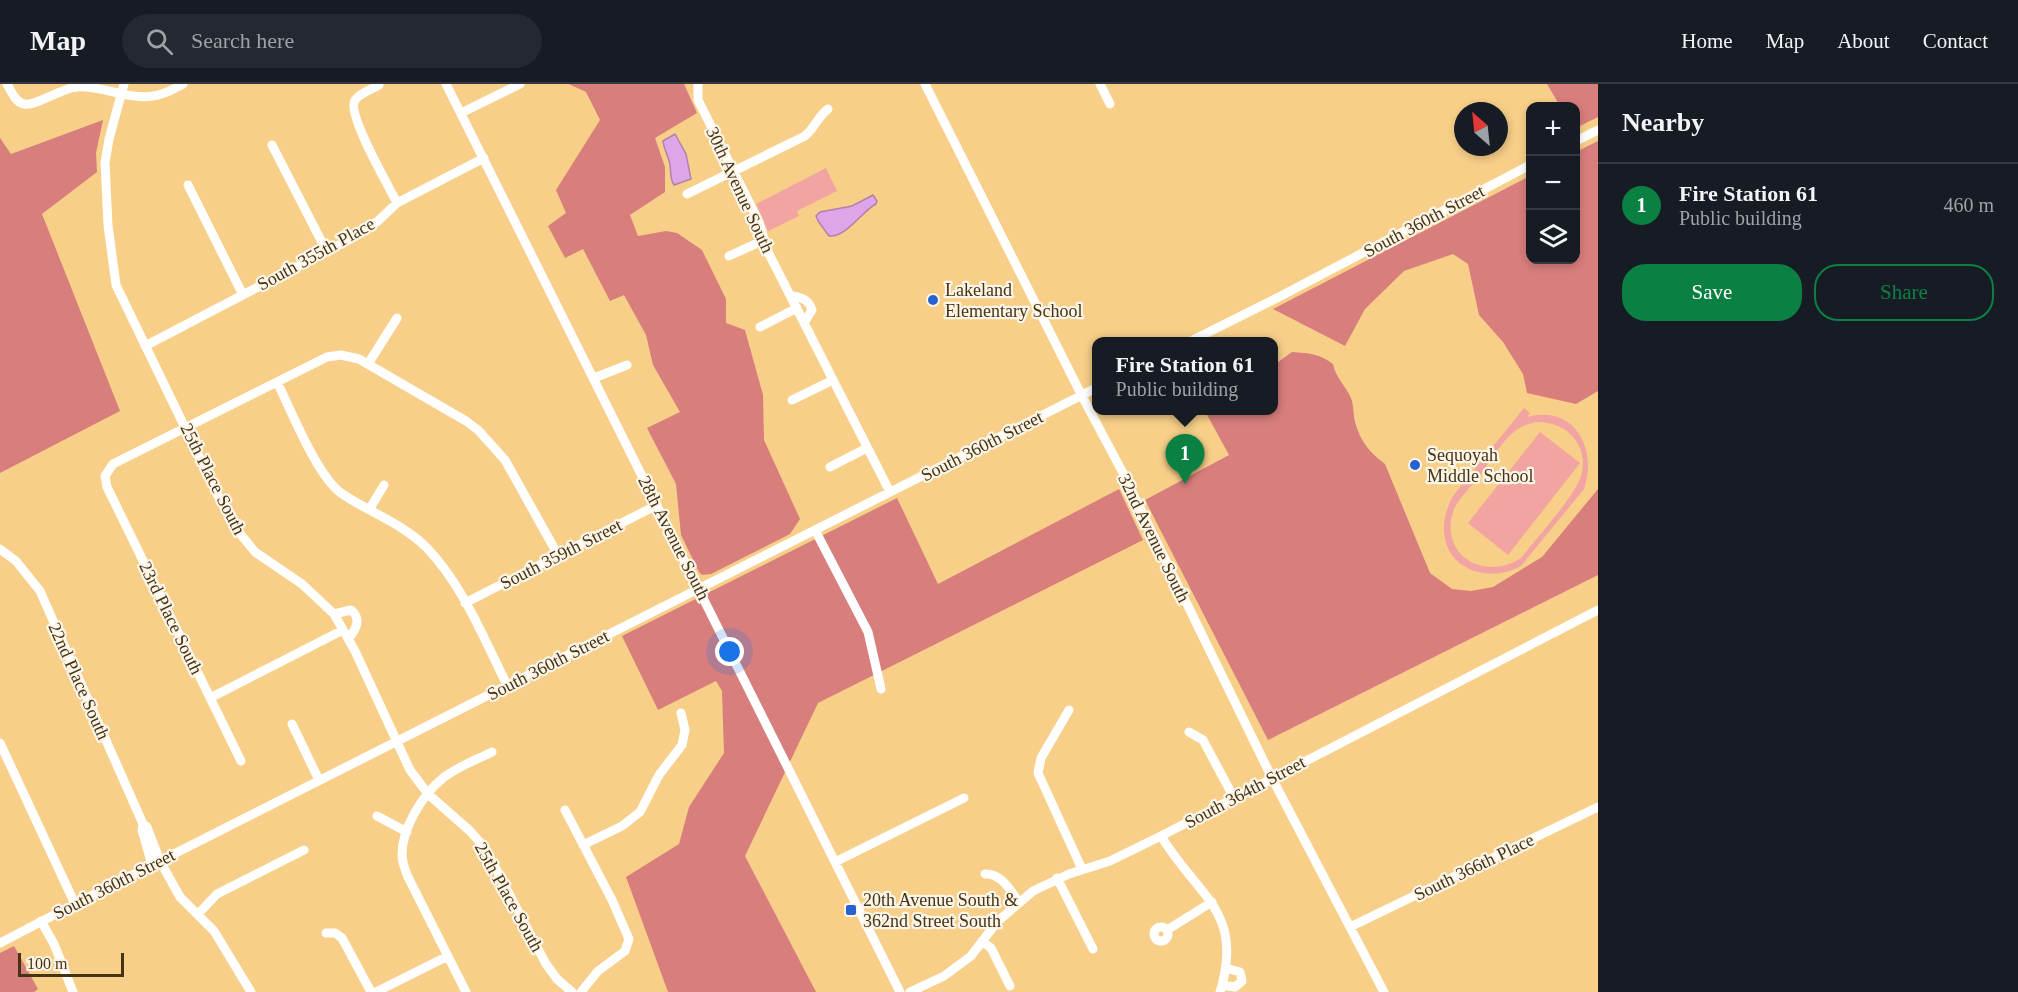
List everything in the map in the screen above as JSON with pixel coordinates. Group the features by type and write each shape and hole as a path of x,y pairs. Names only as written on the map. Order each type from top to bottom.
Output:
{"street":[{"path":"7,84 16,99 27,105 59,91 73,88 123,88 152,96 183,84"},
{"name":"28th Avenue South","path":"446,84 900,992"},
{"path":"461,113 520,84"},
{"name":"30th Avenue South","path":"698,84 698,100 759,223 764,240 790,295 890,492"},
{"name":"32nd Avenue South","path":"925,84 1152,532 1272,777 1383,992"},
{"path":"1101,84 1110,104"},
{"path":"380,85 357,98 354,102 354,113 357,124 397,203"},
{"name":"25th Place South","path":"123,88 106,152 105,183 108,225 116,285 221,502 246,542 266,561 302,584 334,614 346,634 410,770 428,794 470,831 485,848 546,963 557,980 572,992"},
{"path":"687,194 804,136 811,131 819,117 828,109"},
{"path":"1580,139 1598,130"},
{"path":"272,145 327,252"},
{"name":"South 355th Place","path":"145,346 327,252 367,228 397,203 484,158"},
{"name":"South 360th Street","path":"1199,337 1526,167"},
{"path":"188,185 243,295"},
{"path":"729,256 764,240"},
{"name":"30th Avenue South","path":"790,295 806,299 810,304 812,310 804,323"},
{"path":"760,327 797,308"},
{"path":"368,364 397,318"},
{"path":"186,428 327,357 341,355 368,364 478,430 505,460 558,555"},
{"path":"594,378 627,365"},
{"path":"792,400 833,380"},
{"path":"276,382 325,477 340,492 401,529 424,545 434,556 465,603 507,685"},
{"name":"South 360th Street","path":"0,944 319,780 1092,390"},
{"name":"23rd Place South","path":"186,428 117,462 106,473 106,483 241,761"},
{"path":"830,467 867,448"},
{"path":"369,510 384,485"},
{"name":"South 359th Street","path":"465,603 657,505"},
{"path":"815,530 868,632 881,689"},
{"name":"22nd Place South","path":"0,549 16,561 40,591 142,824 147,828 156,863 183,901 217,936 252,992"},
{"path":"210,698 346,634 358,624 357,616 351,610 334,614"},
{"name":"South 364th Street","path":"910,992 953,970 971,956 997,922 1033,891 1057,878 1110,861 1161,836 1598,610"},
{"path":"1069,710 1041,758 1038,773 1082,869"},
{"path":"583,845 628,823 640,812 659,775 682,745 685,730 681,713"},
{"path":"292,724 319,780"},
{"path":"1189,732 1203,740 1234,798"},
{"path":"0,743 75,904"},
{"path":"466,992 405,868 402,852 411,821 428,794 446,776 492,752"},
{"path":"835,862 964,798"},
{"name":"South 366th Place","path":"1350,927 1598,807"},
{"path":"565,810 628,934 628,946 598,971 581,992"},
{"path":"377,816 407,832"},
{"path":"1161,836 1178,862 1212,902 1225,934 1228,949 1221,988 1235,987 1242,981 1240,972 1226,968"},
{"path":"198,914 217,894 304,850"},
{"path":"985,874 998,877 1019,902"},
{"path":"1057,878 1093,949"},
{"path":"1167,930 1212,902"},
{"path":"41,921 54,944 73,992"},
{"path":"326,933 335,933 342,938 371,992"},
{"path":"982,941 991,948 1010,986"},
{"path":"376,992 448,956"}],"shaded area":[{"path":"569,84 684,84 697,113 655,138 665,167 665,192 630,215 638,236 666,231 677,233 702,250 726,299 726,323 745,330 763,395 764,440 800,519 790,534 711,574 702,575 699,572 681,535 676,484 647,428 680,412 653,365 646,335 624,295 610,301 583,249 565,258 548,226 566,213 556,190 600,120 586,92"},
{"path":"1547,84 1598,84 1598,117 1580,126 1580,102 1558,102"},
{"path":"103,120 96,153 97,172 42,214 120,411 0,473 0,138 11,154"},
{"path":"675,134 686,154 691,179 674,185 663,141"},
{"path":"1598,141 1598,391 1576,404 1527,393 1523,374 1503,342 1479,315 1468,264 1453,254 1404,271 1365,309 1345,346 1273,309 1526,178 1526,264 1580,264 1580,150"},
{"path":"826,168 837,191 797,211 799,216 768,231 756,204"},
{"path":"873,195 877,201 876,204 842,233 829,236 818,221 816,216 820,212 852,206"},
{"path":"1292,352 1314,355 1333,364 1351,398 1360,435 1370,451 1385,464 1430,573 1452,589 1471,591 1493,587 1542,557 1598,489 1598,575 1268,740 1145,500 1229,455 1207,415 1278,415 1278,362"},
{"path":"1524,408 1530,413 1527,417 1544,415 1558,417 1569,423 1585,445 1588,459 1584,489 1521,566 1510,571 1487,573 1475,571 1456,559 1449,550 1444,527 1445,516 1453,496","holes":["1542,422 1564,429 1578,445 1583,462 1577,485 1521,558 1496,567 1472,562 1455,547 1451,535 1451,521 1455,507 1500,447 1517,429"]},
{"path":"1540,432 1580,463 1508,555 1468,523"},
{"path":"1119,489 1143,540 818,703 745,856 816,992 668,992 626,877 679,844 689,807 724,753 722,691 716,681 658,710 622,636 897,498 938,584"},
{"path":"14,946 38,989 34,992 0,992 0,953"}],"place":[{"name":"Lakeland Elementary School","path":"933,300"},
{"name":"Sequoyah Middle School","path":"1415,465"},
{"name":"Fire Station 61","path":"1185,484"},
{"name":"20th Avenue South & 362nd Street South","path":"851,910"}]}
